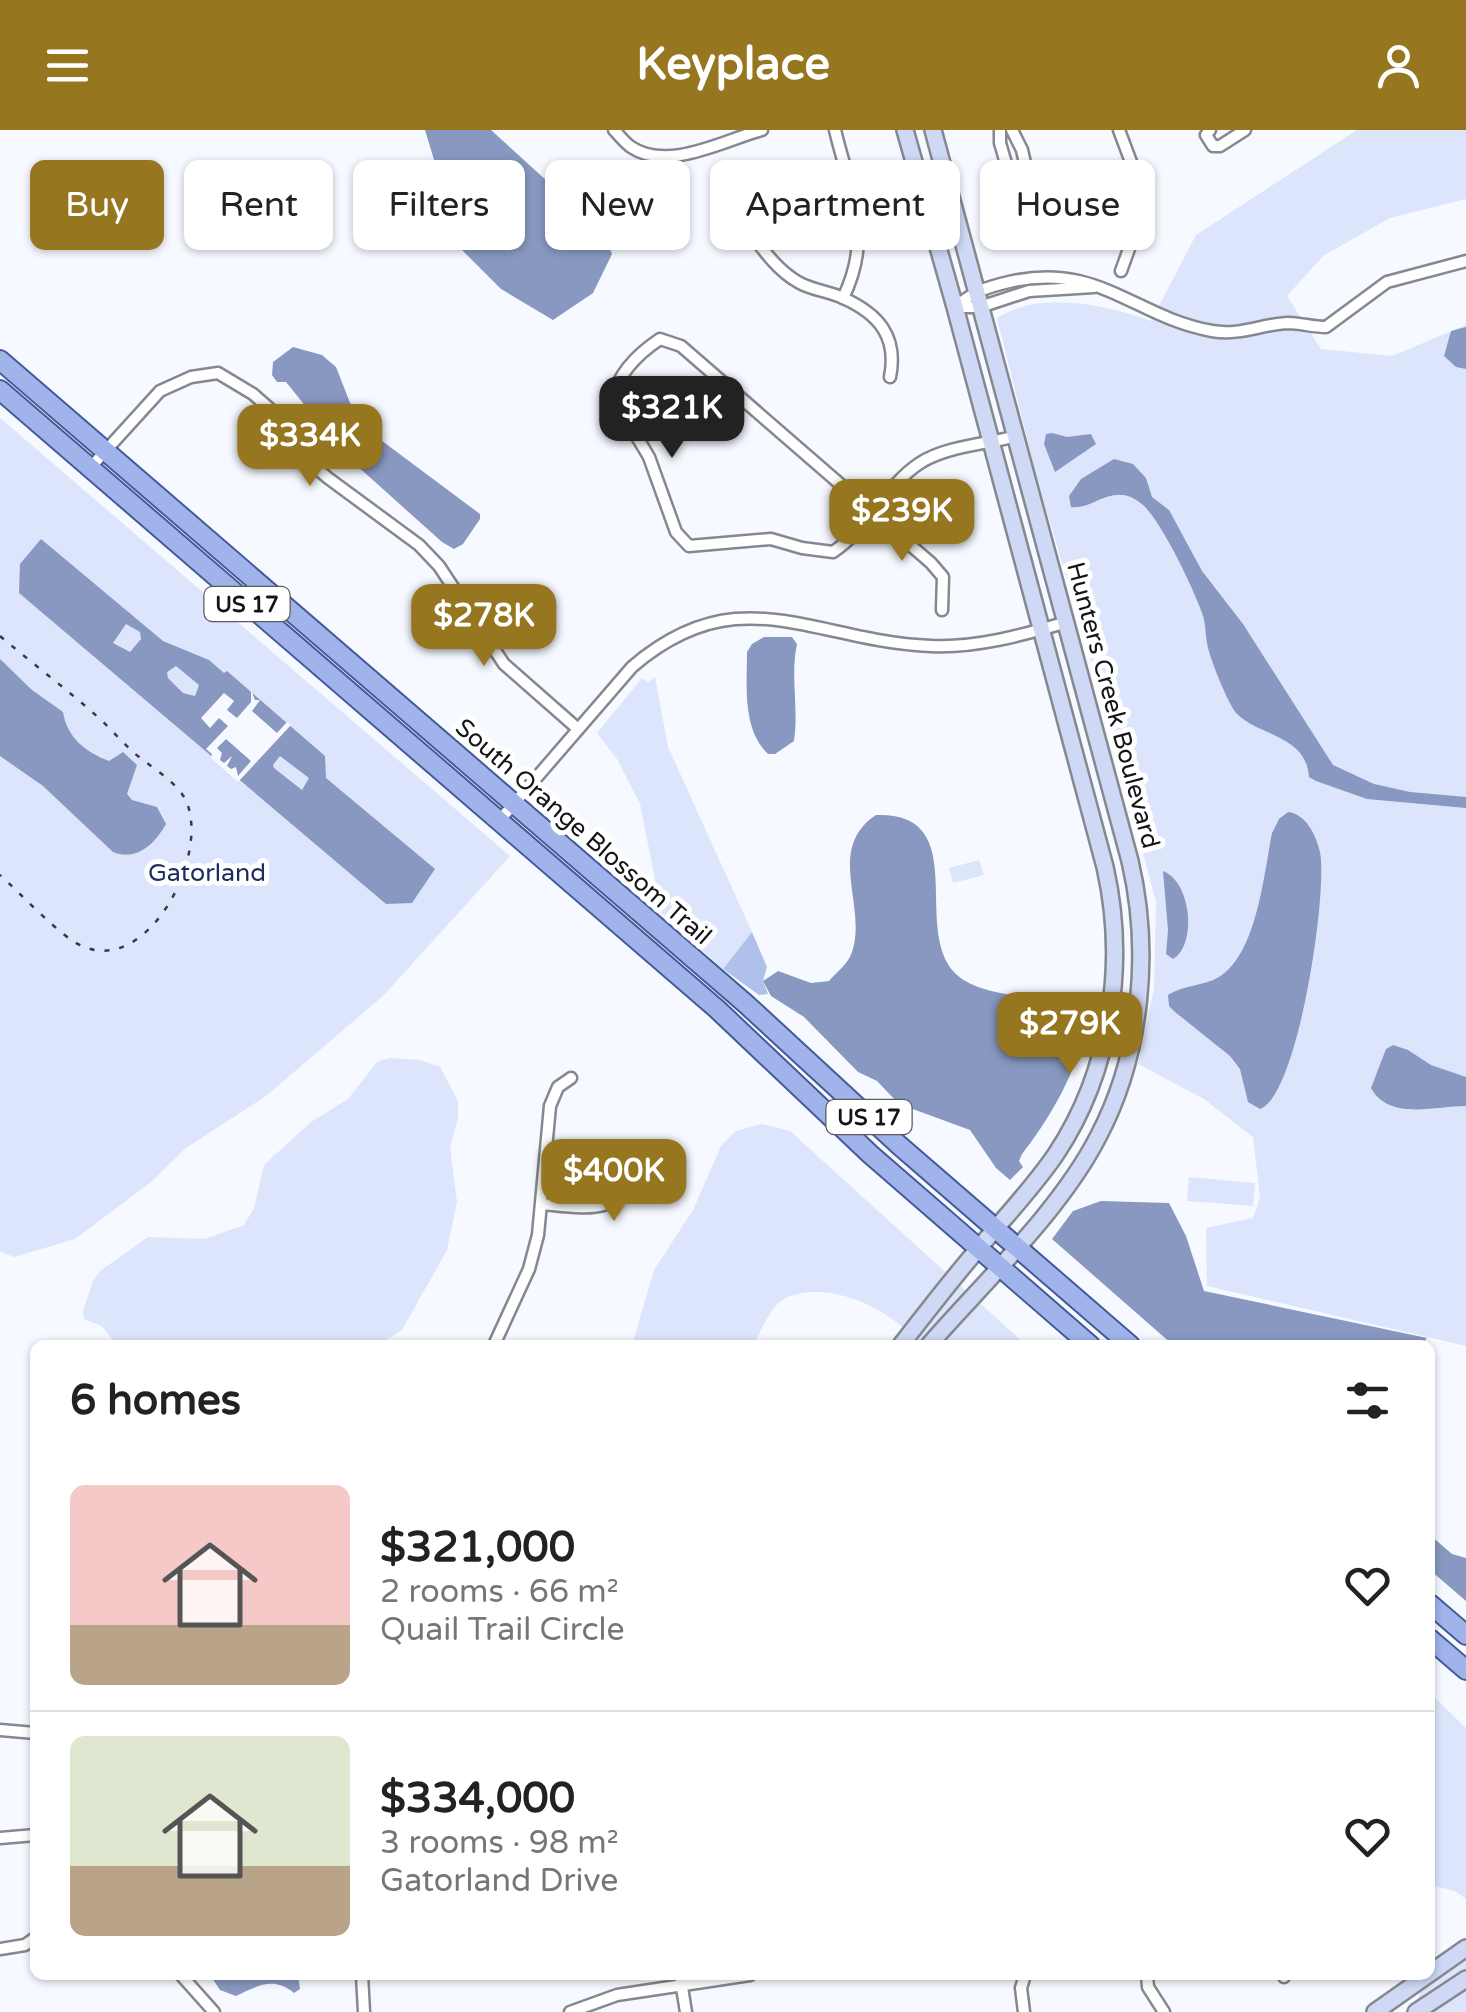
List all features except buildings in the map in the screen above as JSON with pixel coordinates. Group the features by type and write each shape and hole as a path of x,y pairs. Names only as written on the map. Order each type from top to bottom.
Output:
{"main road":[{"name":"South Orange Blossom Trail","path":"0,360 746,1004 900,1146 1124,1340"},
{"name":"South Orange Blossom Trail","path":"0,390 717,1009 816,1104 1084,1340"},
{"path":"1435,1608 1466,1635"},
{"path":"1435,1642 1466,1670"}],"street":[{"path":"614,130 632,148 662,157 682,155 734,134 762,130"},
{"path":"835,130 859,223 860,254 844,298"},
{"name":"Hunters Creek Boulevard","path":"904,130 1109,885 1116,960 1111,1012 1096,1070 1073,1126 1057,1152 905,1340"},
{"name":"Hunters Creek Boulevard","path":"933,130 1134,878 1141,939 1140,984 1122,1079 1098,1137 1080,1168 933,1340"},
{"path":"1000,130 1016,201 1030,185 1022,150 1012,130"},
{"path":"1120,130 1131,160"},
{"path":"1210,130 1206,136 1213,146 1220,146 1245,130"},
{"path":"765,250 781,270 800,283 844,298 872,316 886,331 894,356 890,377"},
{"path":"1121,272 1128,250"},
{"path":"955,307 976,290 1028,277 1058,276 1084,280 1174,320 1214,331 1248,332 1288,323 1326,327 1387,282 1466,261"},
{"path":"955,307 980,307 1029,291 1096,287"},
{"path":"942,610 943,577 874,513 681,346 660,340 648,347 617,381 614,397 649,457 676,532 688,546 772,539 834,552 850,541 874,513 920,463 943,453 1017,436"},
{"path":"90,468 160,390 191,377 218,372 278,416 304,456 328,478 419,545 439,566 504,664 578,729"},
{"path":"243,600 258,583"},
{"path":"499,821 632,667 655,647 715,620 737,617 792,621 860,639 934,646 976,644 1067,622"},
{"path":"1096,1070 1122,1079"},
{"path":"496,1340 529,1268 538,1234 550,1106 558,1086 571,1078"},
{"path":"542,1204 589,1209 612,1203 634,1178 636,1162"},
{"path":"0,1730 30,1733"},
{"path":"0,1838 30,1835"},
{"path":"0,1949 30,1942"},
{"path":"1435,1970 1466,1948"},
{"path":"1416,2012 1466,1979"},
{"path":"185,1980 214,2012"},
{"path":"362,1980 364,2012"},
{"path":"570,2012 618,1995 681,1980 686,2012"},
{"path":"1023,1980 1024,2012"},
{"path":"1148,1980 1148,1987 1164,2012"},
{"path":"1375,2012 1420,1980"}],"green space":[{"path":"1357,130 1466,130 1466,199 1390,218 1323,256 1287,296 1321,349 1392,356 1466,325 1466,1346 1207,1286 1206,1228 1253,1218 1260,1197 1253,1137 1204,1099 1138,1064 1154,989 1156,902 1099,687 1038,482 997,318 1014,309 1053,302 1094,306 1151,321 1196,235"},
{"name":"Gatorland","path":"0,418 510,856 383,996 266,1096 186,1148 151,1182 75,1239 14,1257 0,1251"},
{"path":"655,677 668,747 752,932 723,969 662,914 640,804 617,759 597,733 642,678 648,682"},
{"path":"979,860 984,875 953,883 949,868"},
{"path":"389,1058 420,1060 440,1067 458,1101 450,1147 457,1202 447,1250 402,1330 386,1340 112,1340 102,1326 84,1319 93,1281 100,1271 148,1237 205,1239 244,1225 254,1208 264,1165 311,1122 348,1099 377,1062"},
{"path":"762,1124 790,1131 1020,1340 913,1340 893,1319 876,1309 857,1300 819,1292 784,1299 770,1314 756,1340 633,1340 654,1270 693,1210 721,1146 736,1131"},
{"path":"1189,1177 1255,1183 1253,1206 1187,1201"},
{"path":"1435,1698 1466,1728 1466,1899 1455,1891 1435,1886"},
{"path":"1466,1946 1466,2012 1413,2012 1421,1989 1435,1980"}],"shaded area":[{"path":"425,130 491,130 524,160 434,160"},
{"path":"525,161 545,179 545,250 610,250 612,254 593,293 553,320 501,289 462,250 525,250"},
{"path":"1466,327 1466,369 1456,367 1444,356 1451,331"},
{"path":"293,347 322,355 336,367 358,423 480,514 463,544 454,549 442,542 345,455 286,382 277,382 272,375 273,362"},
{"path":"1046,434 1067,437 1091,434 1096,444 1055,472 1044,444"},
{"path":"1114,459 1133,464 1146,478 1152,497 1169,510 1202,571 1243,624 1333,765 1374,784 1466,797 1466,808 1367,799 1316,781 1309,777 1306,763 1291,745 1237,714 1211,659 1192,587 1150,513 1123,495 1071,507 1069,496 1081,479"},
{"path":"41,539 163,641 209,660 224,673 227,671 325,756 326,778 435,869 412,903 386,904 19,593 20,564","holes":["126,624 140,632 141,639 130,652 113,643","176,666 199,685 195,696 183,693 167,672","280,756 309,778 302,790 273,765"]},
{"path":"764,637 792,637 797,644 794,741 775,754 768,754 760,744 748,706 747,652"},
{"path":"0,659 32,690 63,712 73,737 85,748 109,761 123,752 137,765 127,794 132,800 157,807 166,824 150,844 137,853 113,852 43,786 0,756"},
{"path":"1288,812 1305,821 1318,845 1319,907 1298,1033 1274,1096 1260,1109 1248,1102 1240,1069 1230,1056 1175,1012 1169,1006 1168,995 1219,977 1232,966 1257,911 1272,833"},
{"path":"876,815 905,819 923,832 932,852 943,953 955,973 980,988 1081,1003 1084,1020 1076,1061 1056,1103 1022,1154 1019,1161 1023,1167 1010,1180 996,1168 970,1130 899,1104 877,1081 858,1072 804,1017 771,996 763,981 778,971 811,983 829,981 848,960 855,939 850,863 853,845 861,829"},
{"path":"1163,871 1180,888 1188,914 1186,941 1173,959 1166,954"},
{"path":"752,932 767,967 763,981 768,994 759,995 723,969"},
{"path":"1393,1045 1431,1065 1466,1077 1466,1106 1401,1108 1379,1098 1371,1088 1386,1049"},
{"path":"1101,1201 1169,1203 1186,1236 1204,1291 1427,1338 1167,1340 1052,1239 1073,1211"},
{"path":"1435,1539 1452,1554 1466,1558 1466,1601 1435,1574"},
{"path":"213,1980 299,1980 300,1989 294,1993 279,1985 265,1984 236,1996 220,1990"}],"pier":[{"path":"251,690 255,700 260,700 252,711 277,733 287,722 291,725 238,782 206,749 228,726 219,718 210,728 201,718 224,693 234,701 227,710 237,718 251,702","holes":["226,739 251,761 238,776 236,767 227,766 232,756 224,763 217,748"]}],"railway":[{"path":"0,636 177,788 187,803 191,827 189,853 180,881 149,929 128,945 104,951 80,945 0,875"}]}
